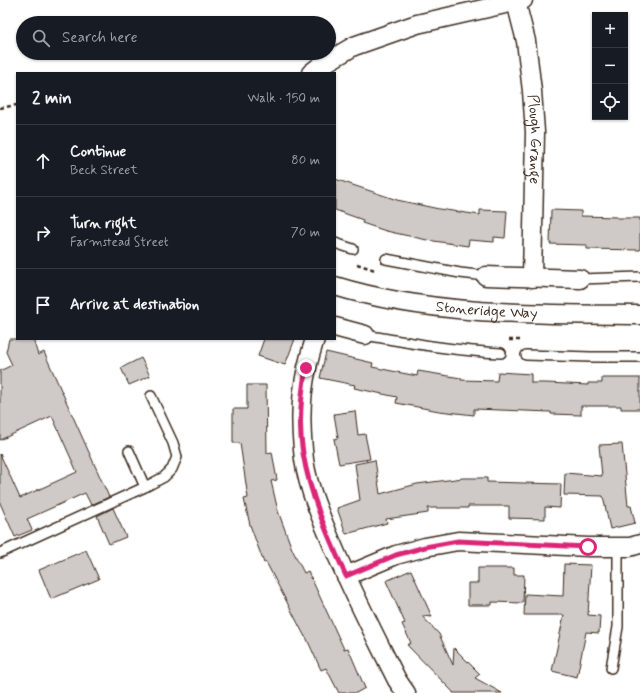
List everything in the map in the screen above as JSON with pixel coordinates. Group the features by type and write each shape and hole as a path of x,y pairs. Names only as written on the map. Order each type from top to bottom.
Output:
{"street":[{"name":"Plough Grange","path":"336,57 354,46 417,24 519,1 532,91 534,125 532,278"},
{"name":"Plough Grange","path":"312,72 330,60"},
{"path":"486,276 580,279"},
{"name":"Stoneridge Way","path":"336,286 364,295 424,306 529,314 640,315"},
{"path":"336,327 366,335"},
{"path":"315,340 306,368 301,406 303,451 314,497 346,576 397,680 406,693"},
{"path":"346,576 396,555 425,547 458,541 588,547 630,547 640,544"}],"lane":[{"path":"336,243 353,249"},
{"path":"386,258 460,274 486,276"},
{"path":"580,279 640,277"},
{"path":"366,335 427,346 501,353"},
{"path":"526,355 640,357"},
{"path":"0,553 145,487 164,477 172,469 177,458 173,443 151,396"},
{"path":"129,451 145,487"},
{"path":"611,668 618,627 618,547"}],"path":[{"path":"0,108 16,106"},
{"path":"505,340 529,340"}],"building":[{"path":"336,179 397,200 439,209 480,215 480,210 507,211 505,238 494,237 494,242 469,240 468,246 427,240 386,231 362,223 363,220 336,210"},
{"path":"551,210 581,211 581,216 640,218 640,250 587,249 587,245 550,244"},
{"path":"9,339 16,339 33,340 38,355 44,352 109,497 91,505 85,493 27,519 32,530 15,537 0,503 0,454 20,498 77,472 52,416 0,440 0,371 12,365 6,352"},
{"path":"264,340 295,340 285,365 258,356"},
{"path":"326,352 373,363 372,367 417,376 418,371 461,378 461,380 497,381 498,372 531,374 531,383 588,385 588,383 602,383 602,378 640,378 640,409 621,409 621,406 581,406 581,415 551,414 551,412 474,409 474,415 439,411 396,403 397,397 354,388 355,385 320,378"},
{"path":"141,358 150,376 129,385 121,368"},
{"path":"247,385 266,385 267,453 272,452 277,480 271,481 278,511 292,549 304,573 308,571 344,649 348,648 365,688 356,693 339,693 326,668 321,670 306,637 266,562 264,563 250,525 244,499 248,498 240,443 233,443 233,409 247,409"},
{"path":"355,411 358,435 365,434 370,459 339,464 334,439 338,438 334,414"},
{"path":"622,444 628,506 631,506 635,523 610,529 603,496 564,495 565,473 602,476 599,445"},
{"path":"375,460 380,494 417,484 463,478 487,478 487,482 561,484 560,508 545,507 545,519 509,518 509,506 428,508 428,513 386,519 387,523 346,534 337,508 360,500 355,464"},
{"path":"113,508 126,537 109,544 97,516"},
{"path":"86,550 99,579 51,599 39,570"},
{"path":"564,564 591,565 588,615 600,616 599,633 586,632 577,677 552,671 564,615 524,615 525,594 563,596"},
{"path":"478,568 514,568 514,575 524,575 523,603 492,602 492,605 468,605 468,583 478,583"},
{"path":"411,570 432,617 422,616 439,634 453,665 454,648 480,674 475,678 502,693 453,693 407,645 411,643 402,624 405,623 386,581"}],"route":[{"path":"306,368 301,406 301,429 307,472 323,522 346,576 396,555 425,547 458,541 588,547"}]}
